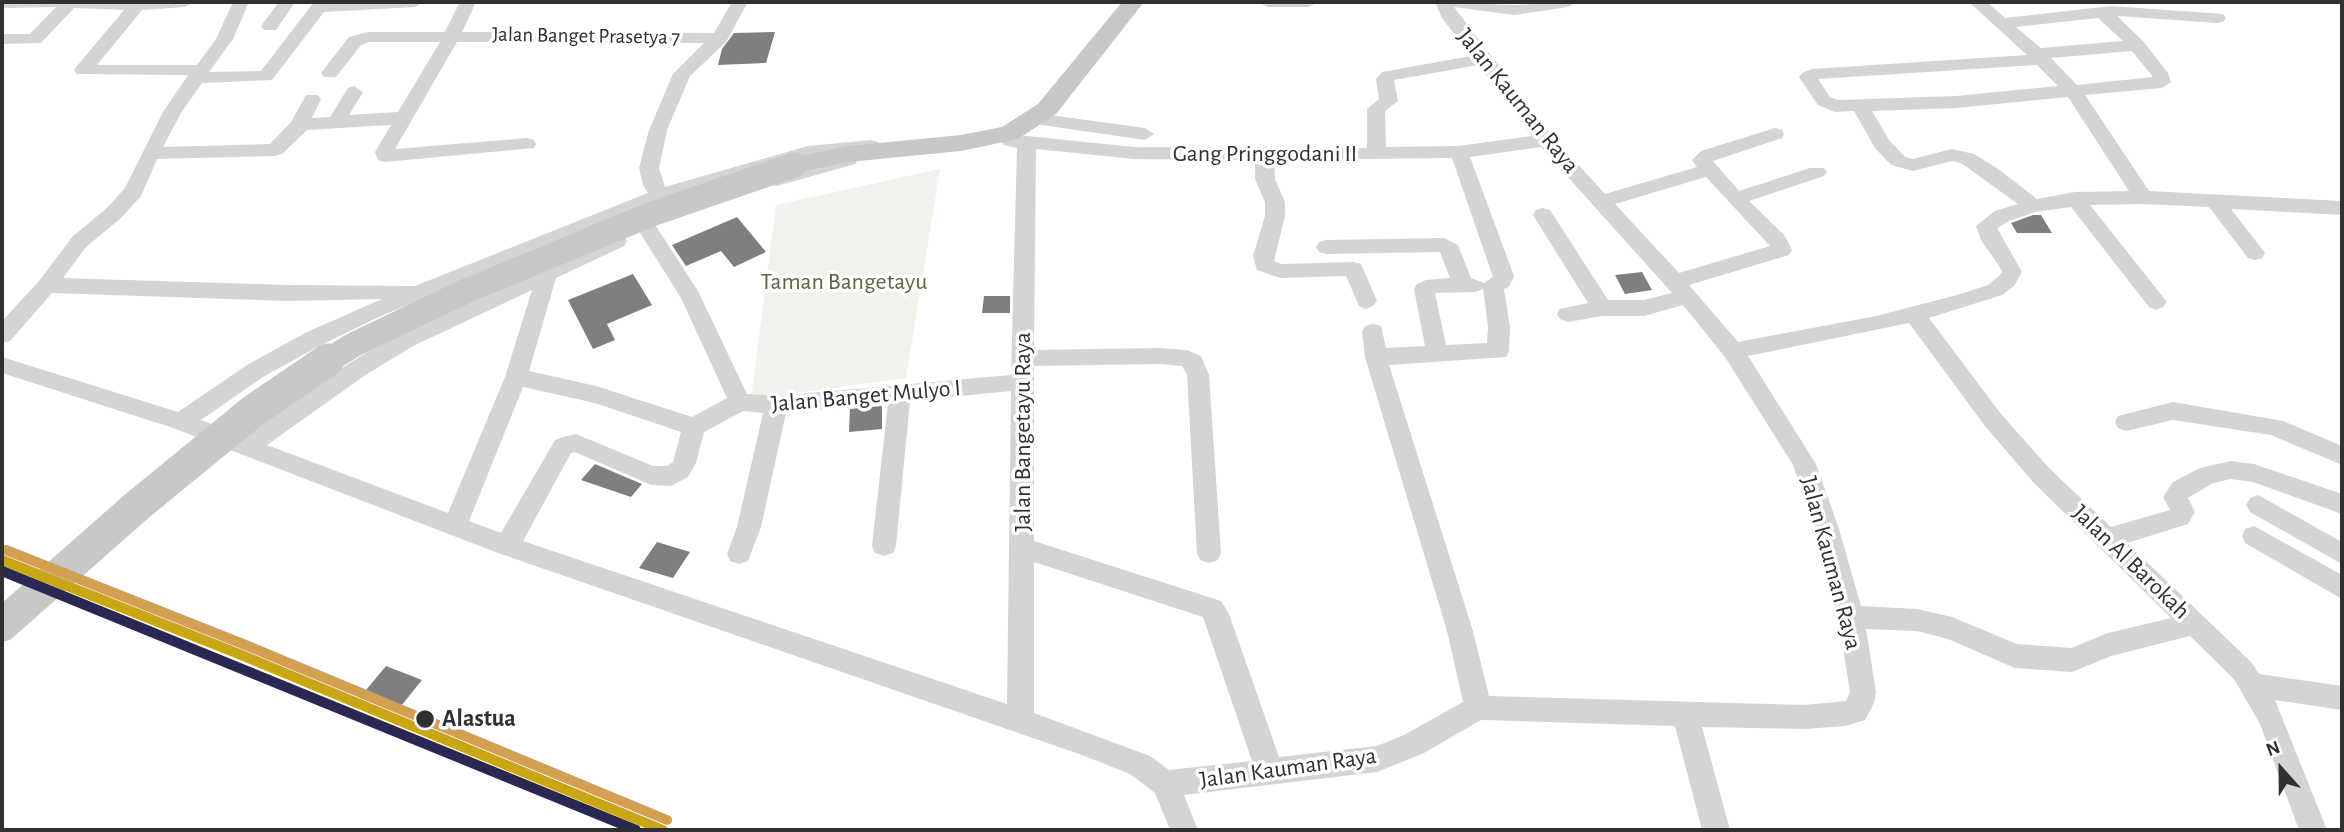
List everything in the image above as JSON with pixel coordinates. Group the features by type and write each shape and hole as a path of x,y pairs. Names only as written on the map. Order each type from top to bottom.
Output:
{"main road":[{"path":"2,625 137,506 254,411 308,372 355,344 466,291 639,219 742,180 794,165 848,154 985,139 1009,133 1035,119 1055,100 1133,2"}],"street":[{"path":"2,39 35,40 70,2"},
{"path":"8,3 185,2"},
{"path":"2,335 47,285 79,242 134,191 150,153 223,39 241,2"},
{"path":"270,26 287,2"},
{"path":"138,4 83,70 266,76 321,5 415,2"},
{"path":"468,2 452,35 384,152 380,164 527,144"},
{"path":"661,195 650,178 649,168 658,130 682,74 720,38 740,2"},
{"path":"1267,2 1309,2"},
{"name":"Jalan Kauman Raya","path":"1164,784 1377,759 1414,744 1478,708 1686,716 1804,717 1845,715 1861,703 1863,692 1851,617 1827,529 1804,464 1733,351 1603,201 1545,140 1451,18 1443,2"},
{"path":"1454,2 1534,8 1568,2"},
{"path":"1977,2 2039,56 2074,92 2143,197"},
{"path":"2002,23 2102,12 2217,18"},
{"path":"2102,12 2137,45 2162,77 2162,82 1956,102 1835,107 1829,104 1809,75 1931,67 2137,45"},
{"name":"Jalan Banget Prasetya 7","path":"330,73 355,41 360,39 452,35 720,38"},
{"path":"1377,154 1376,108 1389,101 1385,79 1388,76 1483,59"},
{"path":"1931,67 1956,102"},
{"path":"337,122 354,92"},
{"path":"150,153 275,150 299,126 312,99"},
{"path":"1861,107 1882,144 1898,160 1913,164 1952,155 1967,158 1990,172 2033,206"},
{"path":"299,126 403,118"},
{"path":"1035,119 1145,134"},
{"path":"1568,314 1602,307 1644,308 1681,290 1782,250 1779,242 1735,199 1702,160 1707,155 1775,134"},
{"name":"Gang Pringgodani II","path":"985,139 1134,153 1377,154 1458,152 1545,140"},
{"name":"Jalan Bangetayu Raya","path":"1020,723 1024,172 1027,142"},
{"path":"181,422 256,371 302,345 421,292 661,195 808,152 868,145 895,148"},
{"path":"248,446 356,370 405,340 547,273 647,228 755,187 895,148"},
{"path":"1437,354 1424,289 1433,285 1493,285 1502,282 1504,275 1468,172 1458,152"},
{"path":"1264,153 1265,178 1275,202 1275,216 1263,256 1264,265 1280,271 1354,269 1366,301"},
{"path":"1603,201 1709,170"},
{"path":"1735,199 1817,172"},
{"path":"1733,351 1858,328 1961,302 1995,290 2011,277 2010,264 1991,240 1986,226 2002,216 2033,206 2075,199 2143,197 2342,208"},
{"path":"2075,199 2156,302"},
{"path":"2214,200 2255,253"},
{"path":"1543,215 1602,307"},
{"name":"Jalan Banget Mulyo I","path":"647,228 691,296 740,402 776,405 900,392 1023,370 1160,356 1187,358 1193,362 1198,375 1209,553"},
{"path":"1326,247 1444,245 1451,250 1463,285"},
{"path":"455,525 516,377 547,273"},
{"path":"47,285 221,292 421,292"},
{"path":"1376,357 1498,351 1499,327 1493,285"},
{"name":"Jalan Al Barokah","path":"1913,313 2014,446 2194,624 2227,653 2253,685 2284,750 2313,830"},
{"path":"1373,332 1376,357 1460,631 1478,708"},
{"path":"2,365 181,422 507,546 1085,743 1140,765 1164,784 1184,830"},
{"path":"516,377 596,394 694,427"},
{"path":"884,546 900,392"},
{"path":"507,546 564,446 576,443 651,475 671,476 680,470 694,427 740,402"},
{"path":"739,554 748,527 776,405"},
{"path":"2126,422 2173,411 2189,412 2275,427 2342,456"},
{"path":"2107,539 2179,517 2183,512 2175,496 2181,488 2208,475 2231,470 2254,473 2342,504"},
{"path":"2258,505 2342,554"},
{"path":"2254,536 2342,588"},
{"path":"1023,548 1212,609 1216,614 1270,773"},
{"path":"1851,617 1917,620 1952,628 2015,656 2072,660 2108,646 2194,624"},
{"path":"2253,685 2342,698"},
{"path":"1686,716 1716,830"}],"green space":[{"name":"Taman Bangetayu","path":"940,169 906,378 751,399 776,205"}],"building":[{"path":"775,32 766,63 718,65 722,49 734,33"},
{"path":"2041,215 2052,233 2017,233 2011,223"},
{"path":"737,217 766,252 734,267 721,251 686,266 672,245"},
{"path":"1642,272 1652,290 1625,294 1615,275"},
{"path":"633,274 652,305 607,324 615,340 593,349 568,300"},
{"path":"984,296 1010,296 1010,313 982,313"},
{"path":"882,406 882,429 849,432 850,409"},
{"path":"595,464 642,484 631,497 581,480"},
{"path":"657,542 690,552 673,578 639,568"},
{"path":"386,666 422,680 397,711 361,696"}],"transit line":[{"path":"6,550 243,644 667,820"},
{"path":"2,560 239,654 663,830"},
{"path":"2,571 636,830"}],"place":[{"name":"Alastua","path":"425,719"}]}
